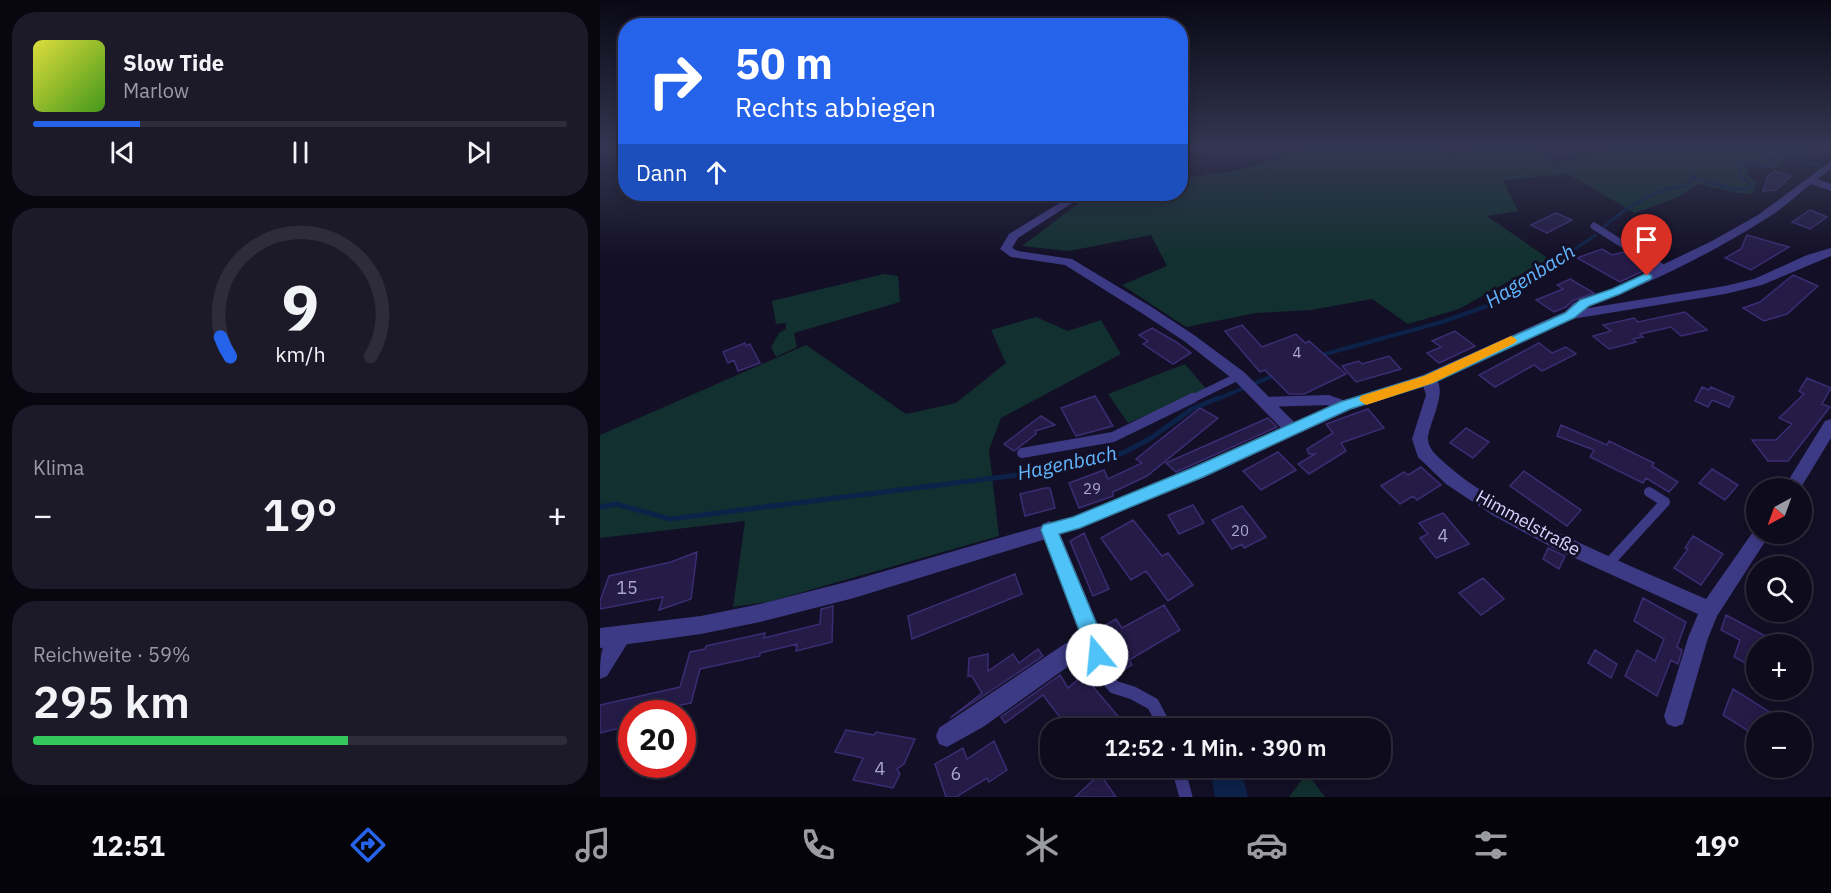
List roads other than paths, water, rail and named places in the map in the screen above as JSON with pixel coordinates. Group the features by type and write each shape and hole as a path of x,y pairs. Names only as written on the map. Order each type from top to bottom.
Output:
{"street":[{"path":"1569,315 1578,306 1616,292 1716,243 1762,217 1804,184"},
{"path":"1070,201 1013,236 1006,249 1015,254 1068,262 1189,338 1239,376 1292,430"},
{"path":"600,638 760,614 854,589 1075,523 1197,473 1345,406 1428,379 1569,315 1725,290 1758,282 1811,258 1831,252"},
{"name":"Himmelstraße","path":"1428,379 1433,395 1420,439 1424,453 1452,479 1500,512 1561,543 1710,610"},
{"path":"1798,478 1831,425"},
{"path":"947,736 1093,637 1049,530"},
{"path":"1676,717 1698,638 1710,610 1754,544"},
{"path":"600,669 622,636"}],"lane":[{"path":"1594,226 1662,268"},
{"path":"1022,453 1113,437 1239,376"},
{"path":"1259,396 1328,400 1345,406"},
{"path":"1608,564 1665,502 1649,492"},
{"path":"1093,637 1102,673 1114,687 1134,693 1153,704 1160,718"},
{"path":"1181,778 1186,797"}],"water":[{"path":"1214,778 1243,778 1248,797 1215,797 1212,782"}],"waterway":[{"name":"Hagenbach","path":"1604,227 1621,213 1654,194 1688,184"},
{"name":"Hagenbach","path":"1715,184 1731,189 1749,189 1750,184"},
{"name":"Hagenbach","path":"1558,260 1596,235"},
{"name":"Hagenbach","path":"1318,356 1442,322 1487,306 1561,258"},
{"name":"Hagenbach","path":"1215,400 1275,375"},
{"name":"Hagenbach","path":"600,507 616,504 670,519 1042,472 1123,453 1151,438 1192,409 1218,398"}]}
